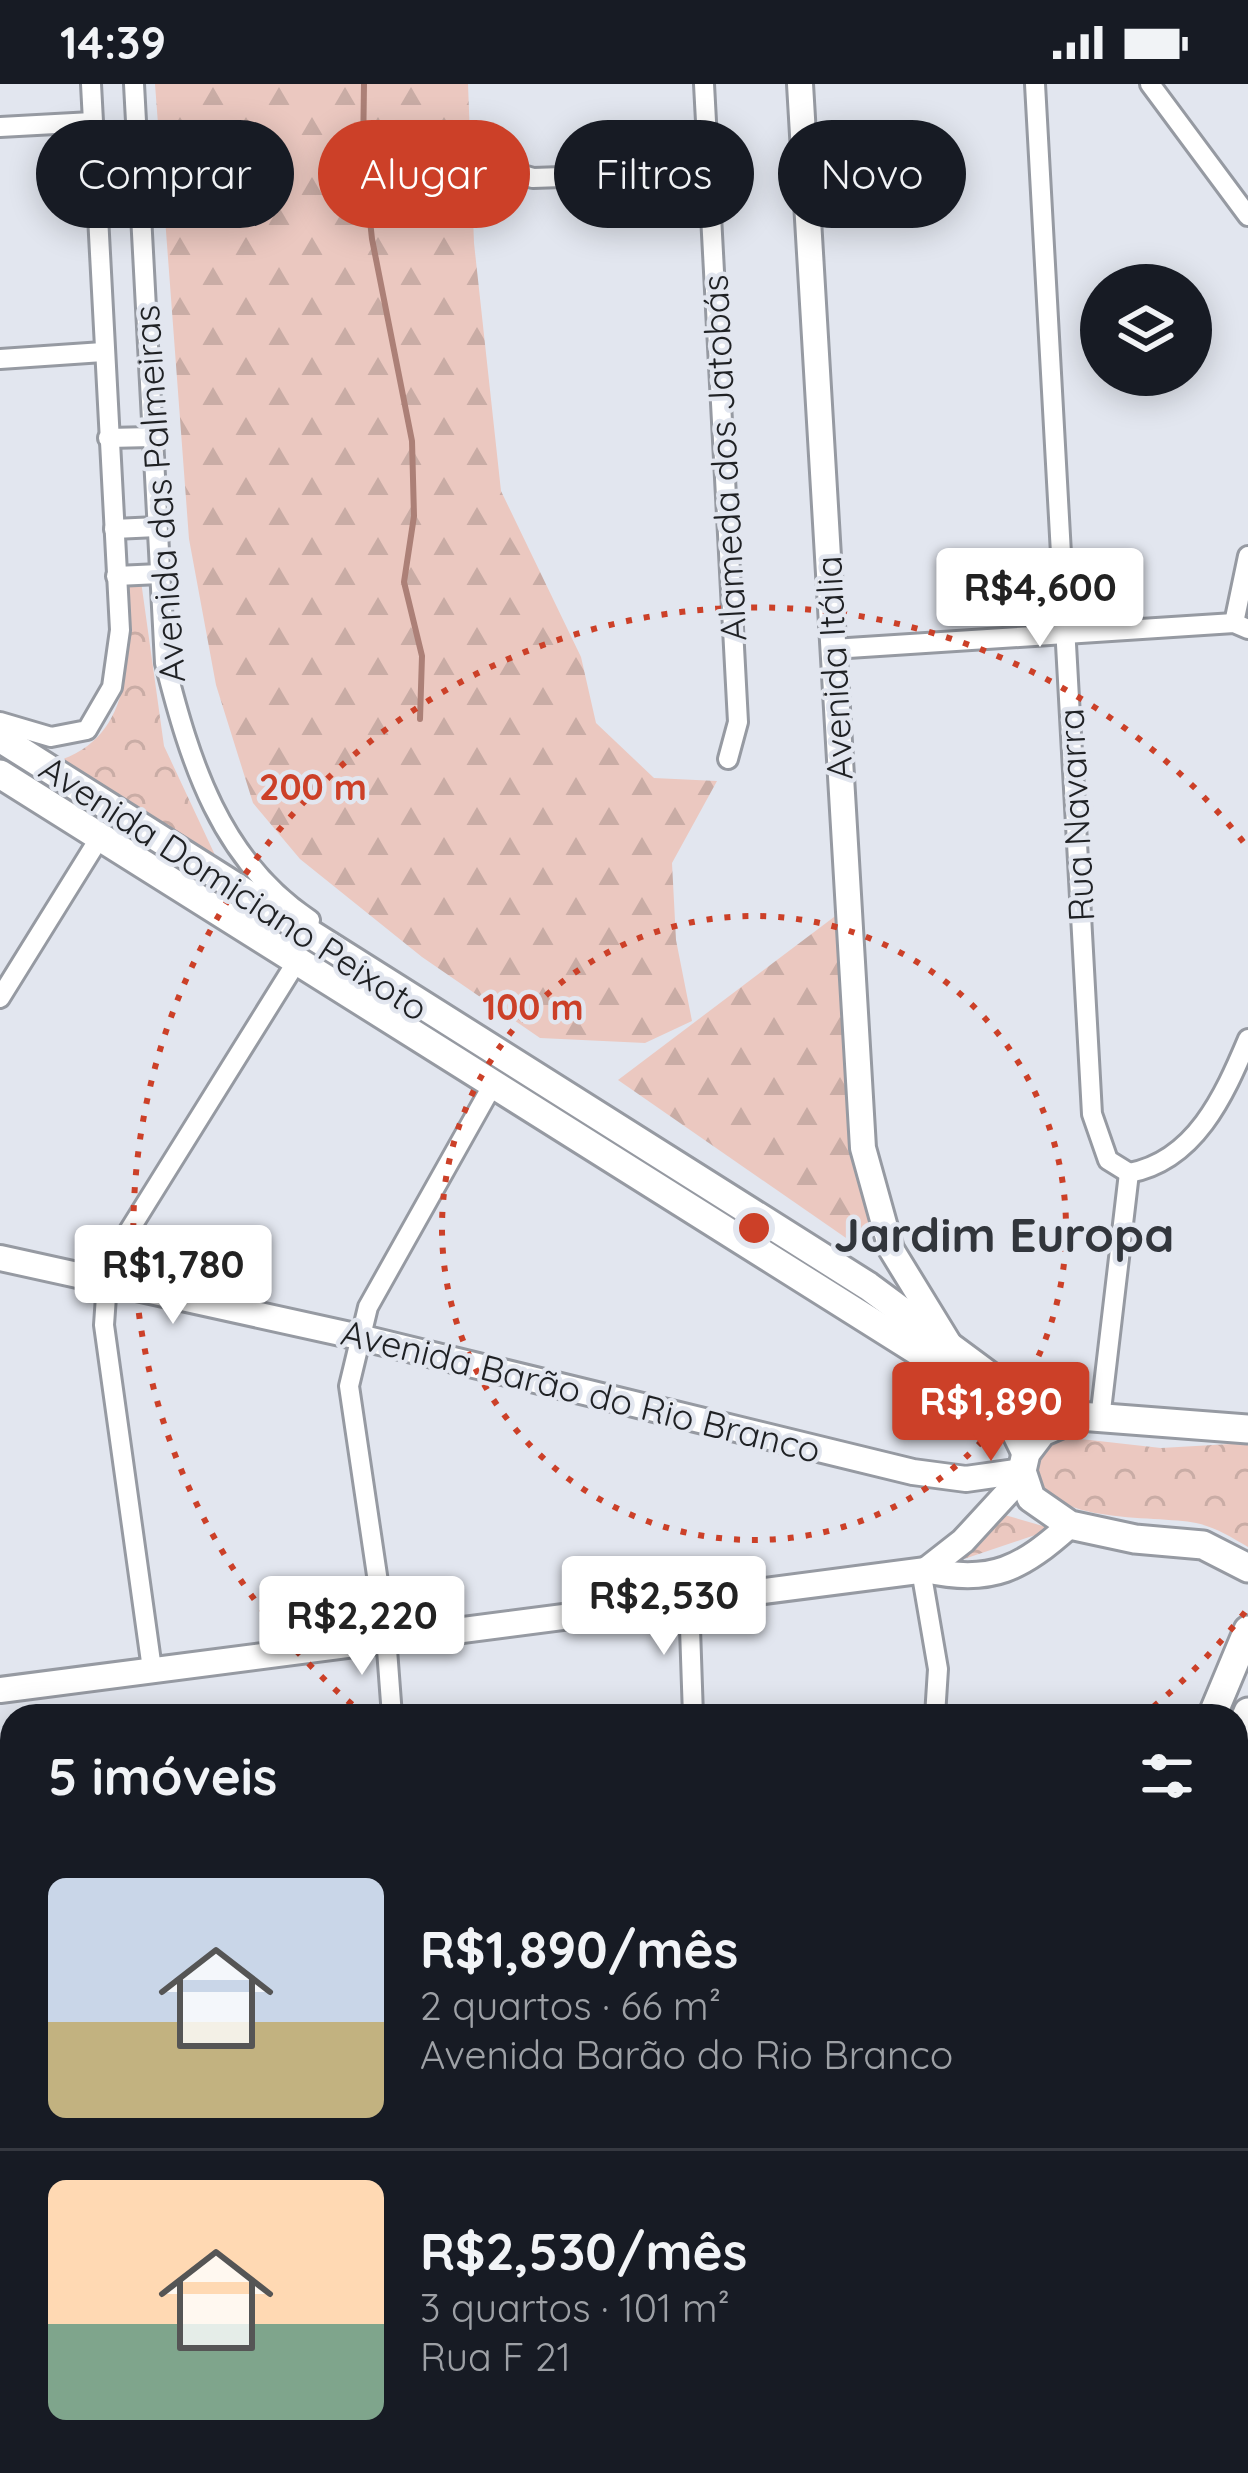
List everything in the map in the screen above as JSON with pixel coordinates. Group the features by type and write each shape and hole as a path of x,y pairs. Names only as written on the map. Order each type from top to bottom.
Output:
{"main road":[{"name":"Avenida Domiciano Peixoto","path":"0,739 868,1286 1012,1390 1090,1418 1241,1421"},
{"name":"Avenida Domiciano Peixoto","path":"0,774 1001,1404 1018,1428 1023,1467 1042,1509 1070,1525"},
{"path":"1023,1467 1042,1432 1090,1418"},
{"path":"1070,1525 1202,1546 1248,1568"},
{"path":"1216,1704 1248,1630"}],"street":[{"name":"Avenida das Palmeiras","path":"91,84 92,120"},
{"name":"Avenida das Palmeiras","path":"134,84 165,663 186,746 223,833 300,913 411,987 431,1014"},
{"name":"Alameda dos Jatobás","path":"704,84 706,120"},
{"name":"Avenida Itália","path":"800,84 863,1148 876,1211 891,1249 948,1342"},
{"name":"Rua Navarra","path":"1035,84 1092,1114 1108,1160 1129,1173"},
{"path":"1150,84 1248,216"},
{"path":"0,127 36,125"},
{"name":"Avenida das Palmeiras","path":"0,722 51,737 87,730 112,687 119,630 97,228"},
{"name":"Alameda dos Jatobás","path":"712,228 738,722 728,759"},
{"path":"0,359 103,352"},
{"path":"108,438 152,437"},
{"path":"113,530 157,527"},
{"path":"833,649 1066,632 1241,626 1248,556"},
{"path":"116,576 160,574"},
{"path":"0,998 100,837"},
{"path":"152,1669 104,1325 107,1282 122,1242 297,962"},
{"path":"1090,1418 1129,1173 1157,1168 1191,1142 1248,1039"},
{"path":"391,1704 386,1636 350,1386 368,1306 492,1086"},
{"path":"868,1286 885,1272 891,1249"},
{"name":"Avenida Barão do Rio Branco","path":"0,1258 359,1336 913,1472 966,1479 1023,1467"},
{"path":"924,1570 963,1540 1023,1467"},
{"path":"0,1690 386,1636 924,1570 955,1576 1010,1569 1034,1558 1070,1525"},
{"path":"924,1570 938,1669 935,1704"},
{"path":"689,1599 693,1704"}],"green space":[{"path":"155,84 468,84 469,120 318,120 318,228 473,228 501,491 581,657 596,723 654,778 717,781 672,863 676,940 692,1021 645,1043 540,1038 422,957 300,859 253,803 216,685 189,539 166,228 294,228 294,120 158,120"},
{"path":"141,581 164,746 222,870 47,764 76,753 112,717 126,668 129,584"},
{"path":"838,914 872,1256 618,1080"},
{"path":"1052,1439 1161,1448 1248,1443 1248,1547 1203,1525 1099,1514 1053,1497 1039,1481 1035,1459"},
{"path":"1005,1515 1053,1529 958,1561"}],"waterway":[{"path":"364,84 363,156 372,239 412,441 414,516 404,582 422,656 420,719"}],"district":[{"name":"Jardim Europa","path":"1004,1235"}]}
